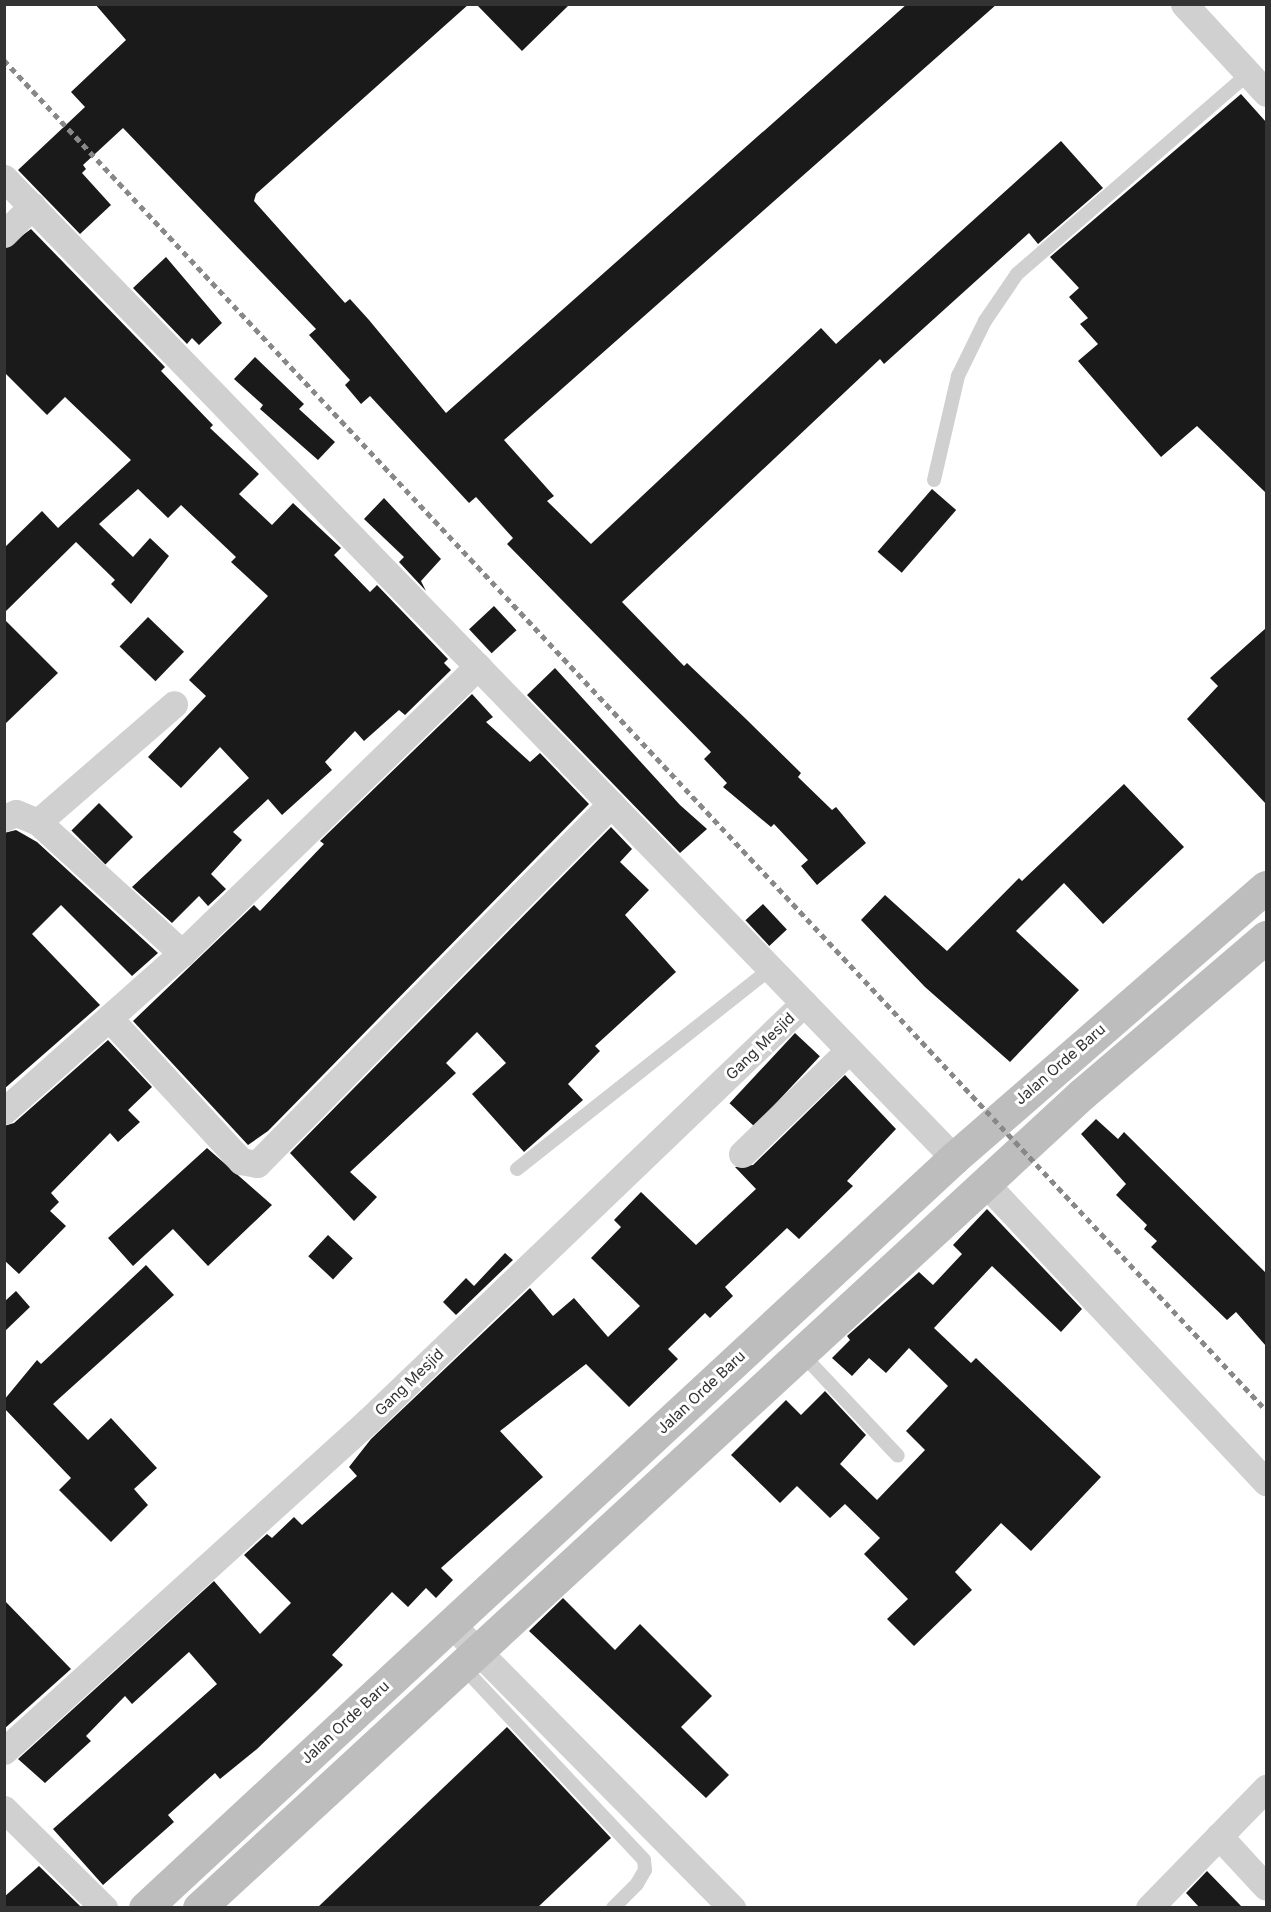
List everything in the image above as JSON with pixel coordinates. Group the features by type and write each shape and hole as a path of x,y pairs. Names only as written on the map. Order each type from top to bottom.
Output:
{"main road":[{"name":"Jalan Orde Baru","path":"145,1908 954,1158 1266,886"},
{"path":"199,1908 799,1352 986,1184 1082,1094 1266,937"}],"street":[{"path":"1184,4 1258,83"},
{"path":"4,178 954,1158"},
{"path":"4,234 32,206"},
{"path":"4,1111 182,953 478,666"},
{"path":"174,704 16,814 182,953"},
{"path":"109,1018 240,1161 257,1164 610,804"},
{"name":"Gang Mesjid","path":"4,1751 368,1421 804,1004"},
{"path":"742,1154 849,1050"},
{"path":"986,1184 1266,1482"},
{"path":"451,1624 469,1658 732,1908"},
{"path":"1149,1908 1266,1788"},
{"path":"4,1809 104,1908"},
{"path":"1219,1836 1266,1887"}],"lane":[{"path":"934,480 958,376 985,321 1017,274 1258,83"},
{"path":"517,1169 770,969"},
{"path":"799,1352 898,1456"},
{"path":"469,1658 644,1860 645,1870 638,1884 613,1908"}],"building":[{"path":"95,4 469,4 256,194 254,201 345,303 350,299 446,413 907,4 997,4 504,440 554,496 547,501 591,544 821,328 836,344 1061,141 1103,188 1038,244 1029,233 884,364 880,359 622,602 684,666 687,663 801,773 798,777 832,810 836,807 866,843 817,885 801,866 808,860 774,824 771,827 723,787 727,783 704,759 711,752 507,544 513,538 476,497 469,503 370,396 361,404 345,385 350,380 309,335 316,329 123,128 83,165 86,169 82,173 111,205 80,234 18,170 85,107 71,92 126,40"},
{"path":"476,4 570,4 522,51"},
{"path":"1241,94 1266,122 1266,493 1197,426 1161,457 1078,361 1098,344 1080,324 1088,318 1069,297 1079,288 1050,257"},
{"path":"31,229 165,367 161,371 213,425 210,428 259,474 239,494 272,525 293,503 341,548 334,555 370,592 377,585 448,659 444,663 451,670 405,715 399,710 364,741 355,731 325,762 332,770 282,815 268,799 233,832 242,840 211,874 226,889 208,906 199,896 172,923 132,887 249,778 220,747 181,788 148,757 206,696 189,680 268,596 231,562 236,557 181,505 168,518 138,489 99,524 133,557 150,538 169,556 131,604 111,584 115,580 76,542 4,613 4,548 42,511 58,528 131,460 65,397 47,415 4,372 4,249"},
{"path":"166,257 222,323 199,345 192,338 187,344 133,288"},
{"path":"255,357 304,404 299,409 335,442 318,460 260,409 263,405 234,379"},
{"path":"932,489 956,510 902,573 878,552"},
{"path":"384,498 441,559 421,581 426,591 399,562 404,557 364,519"},
{"path":"494,606 517,630 492,653 469,629"},
{"path":"148,617 184,652 155,681 120,646"},
{"path":"4,619 58,673 4,725"},
{"path":"1266,628 1266,804 1187,719 1218,686 1210,678"},
{"path":"555,668 680,805 707,829 680,853 527,695"},
{"path":"472,694 493,717 486,722 530,762 540,753 589,804 268,1131 248,1145 133,1021 254,905 260,911 324,844 320,841"},
{"path":"1124,784 1184,847 1103,924 1064,883 1016,931 1079,990 1010,1062 925,987 861,920 885,895 947,951 1019,878 1022,881"},
{"path":"99,803 133,837 105,865 71,831"},
{"path":"611,827 632,849 620,862 649,890 625,915 676,972 595,1046 600,1051 568,1084 583,1100 524,1152 472,1094 506,1063 477,1032 446,1063 456,1073 350,1172 377,1197 354,1221 290,1153"},
{"path":"16,830 37,842 158,953 132,976 61,905 32,934 100,1005 4,1089 4,833"},
{"path":"763,904 787,930 769,946 745,920"},
{"path":"795,1033 820,1056 754,1126 730,1103"},
{"path":"108,1040 152,1087 128,1110 140,1122 118,1142 110,1133 51,1193 59,1202 50,1211 66,1226 19,1274 4,1260 4,1126 14,1123"},
{"path":"845,1075 896,1129 847,1181 853,1186 799,1239 787,1228 725,1287 733,1296 710,1318 705,1313 668,1349 678,1359 629,1407 586,1364 500,1431 543,1477 441,1568 453,1580 436,1598 426,1588 408,1607 392,1592 332,1655 343,1665 257,1749 220,1779 215,1773 168,1815 174,1822 103,1885 53,1829 217,1684 189,1652 132,1704 125,1696 86,1736 91,1741 45,1783 18,1759 214,1581 260,1634 291,1603 244,1555 267,1534 272,1538 294,1517 302,1525 357,1476 349,1467 371,1439 530,1288 553,1316 574,1298 608,1337 640,1306 591,1258 621,1227 614,1220 641,1192 696,1245 756,1189 735,1167 753,1165"},
{"path":"1096,1119 1118,1139 1124,1132 1266,1273 1266,1346 1236,1312 1227,1320 1151,1247 1157,1241 1144,1229 1147,1225 1116,1195 1126,1184 1081,1134"},
{"path":"207,1148 272,1205 208,1266 173,1229 133,1266 108,1238"},
{"path":"987,1209 1082,1309 1061,1332 992,1266 934,1328 971,1363 976,1358 1101,1477 1031,1551 1001,1523 955,1572 972,1590 914,1646 887,1619 908,1599 864,1554 880,1538 845,1504 830,1518 797,1486 780,1503 731,1455 786,1400 801,1415 825,1391 866,1435 840,1464 877,1500 925,1450 906,1431 948,1386 909,1348 886,1373 869,1358 852,1376 832,1358 850,1340 847,1336 919,1272 933,1285 962,1254 953,1245"},
{"path":"328,1235 353,1258 333,1279 308,1256"},
{"path":"505,1253 513,1260 456,1315 443,1302 466,1278 474,1286"},
{"path":"146,1265 174,1295 53,1404 88,1440 111,1418 157,1468 134,1489 148,1505 111,1542 59,1490 71,1478 4,1408 4,1400 37,1360 41,1364"},
{"path":"16,1291 30,1307 4,1332 4,1302"},
{"path":"563,1598 615,1650 640,1624 712,1696 681,1727 729,1775 706,1798 529,1631"},
{"path":"4,1600 71,1669 4,1729"},
{"path":"507,1727 611,1838 537,1908 317,1908"},
{"path":"39,1866 80,1906 4,1908 4,1897"},
{"path":"1207,1871 1243,1908 1200,1908 1186,1893"}],"railway":[{"path":"4,60 1266,1410"}]}
